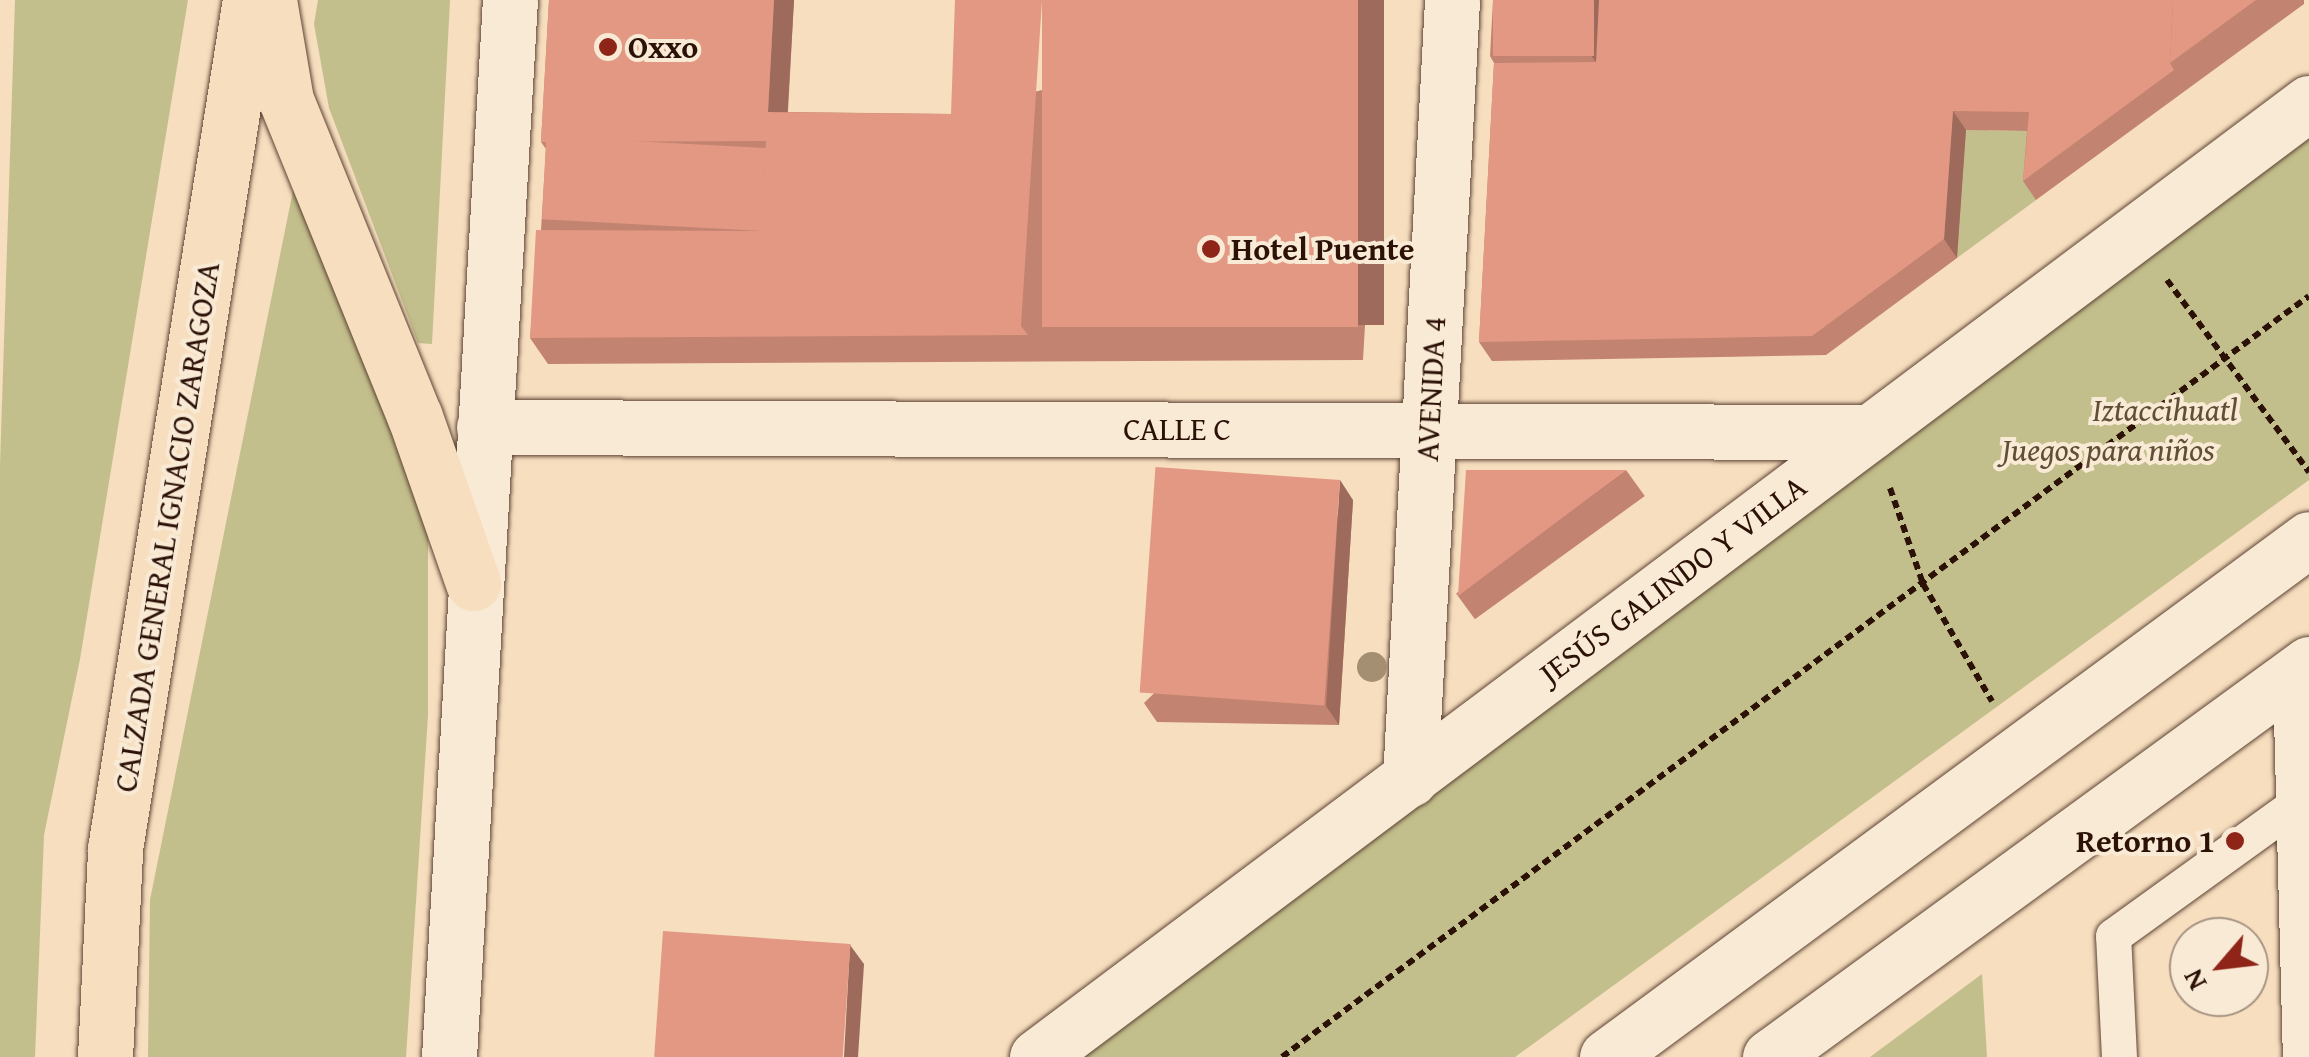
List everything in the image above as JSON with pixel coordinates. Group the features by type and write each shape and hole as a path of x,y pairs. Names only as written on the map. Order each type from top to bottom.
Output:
{"main road":[{"name":"CALZADA GENERAL IGNACIO ZARAGOZA","path":"104,1057 115,848 250,0"},
{"path":"268,0 286,100 409,401 473,583"},
{"path":"448,1057 510,0"},
{"name":"AVENIDA 4","path":"1410,779 1452,0"},
{"name":"JESÚS GALINDO Y VILLA","path":"1037,1057 2309,103"},
{"name":"CALLE C","path":"484,427 1870,432"},
{"path":"1606,1057 2309,539"},
{"path":"1770,1057 2299,671"}],"lane":[{"path":"2299,671 2288,809 2300,1057"},
{"path":"2120,1057 2113,936 2288,809"}],"path":[{"path":"2132,235 2309,472"},
{"path":"1282,1057 2309,296"},
{"path":"1870,432 1923,584 2022,751"}],"green space":[{"path":"15,0 188,0 80,659 44,835 35,1057 0,1057 0,465"},
{"path":"318,0 450,0 432,344 418,343 329,108 314,24"},
{"name":"Iztaccihuatl","path":"2309,124 2309,480 1515,1057 1067,1057"},
{"path":"1966,130 2042,131 2036,200 1957,258"},
{"path":"299,161 428,524 428,715 406,1057 148,1057 150,900"},
{"path":"1982,974 1987,1057 1870,1057"}],"building":[{"path":"549,0 774,0 768,112 951,114 955,0 1042,0 1021,326 1028,335 530,338 536,230 761,231 766,141 541,142"},
{"name":"Hotel Puente","path":"1042,0 1358,0 1358,327 1042,327"},
{"path":"1493,0 1594,0 1594,56 1493,56"},
{"path":"1599,0 2173,0 2170,63 2174,70 2023,181 2029,112 1953,111 1944,239 1812,336 1479,342 1494,63 1596,62"},
{"path":"2173,0 2256,0 2170,63"},
{"path":"546,136 766,148 762,231 542,219"},
{"path":"1155,467 1340,480 1324,705 1140,693"},
{"path":"1466,470 1626,470 1458,596"},
{"path":"663,931 851,944 843,1057 654,1057"}],"place":[{"name":"Oxxo","path":"608,47"},
{"name":"Hotel Puente","path":"1211,249"},
{"name":"Retorno 1","path":"2235,841"}],"park label":[{"name":"Juegos para niños","path":"2108,450"}]}
